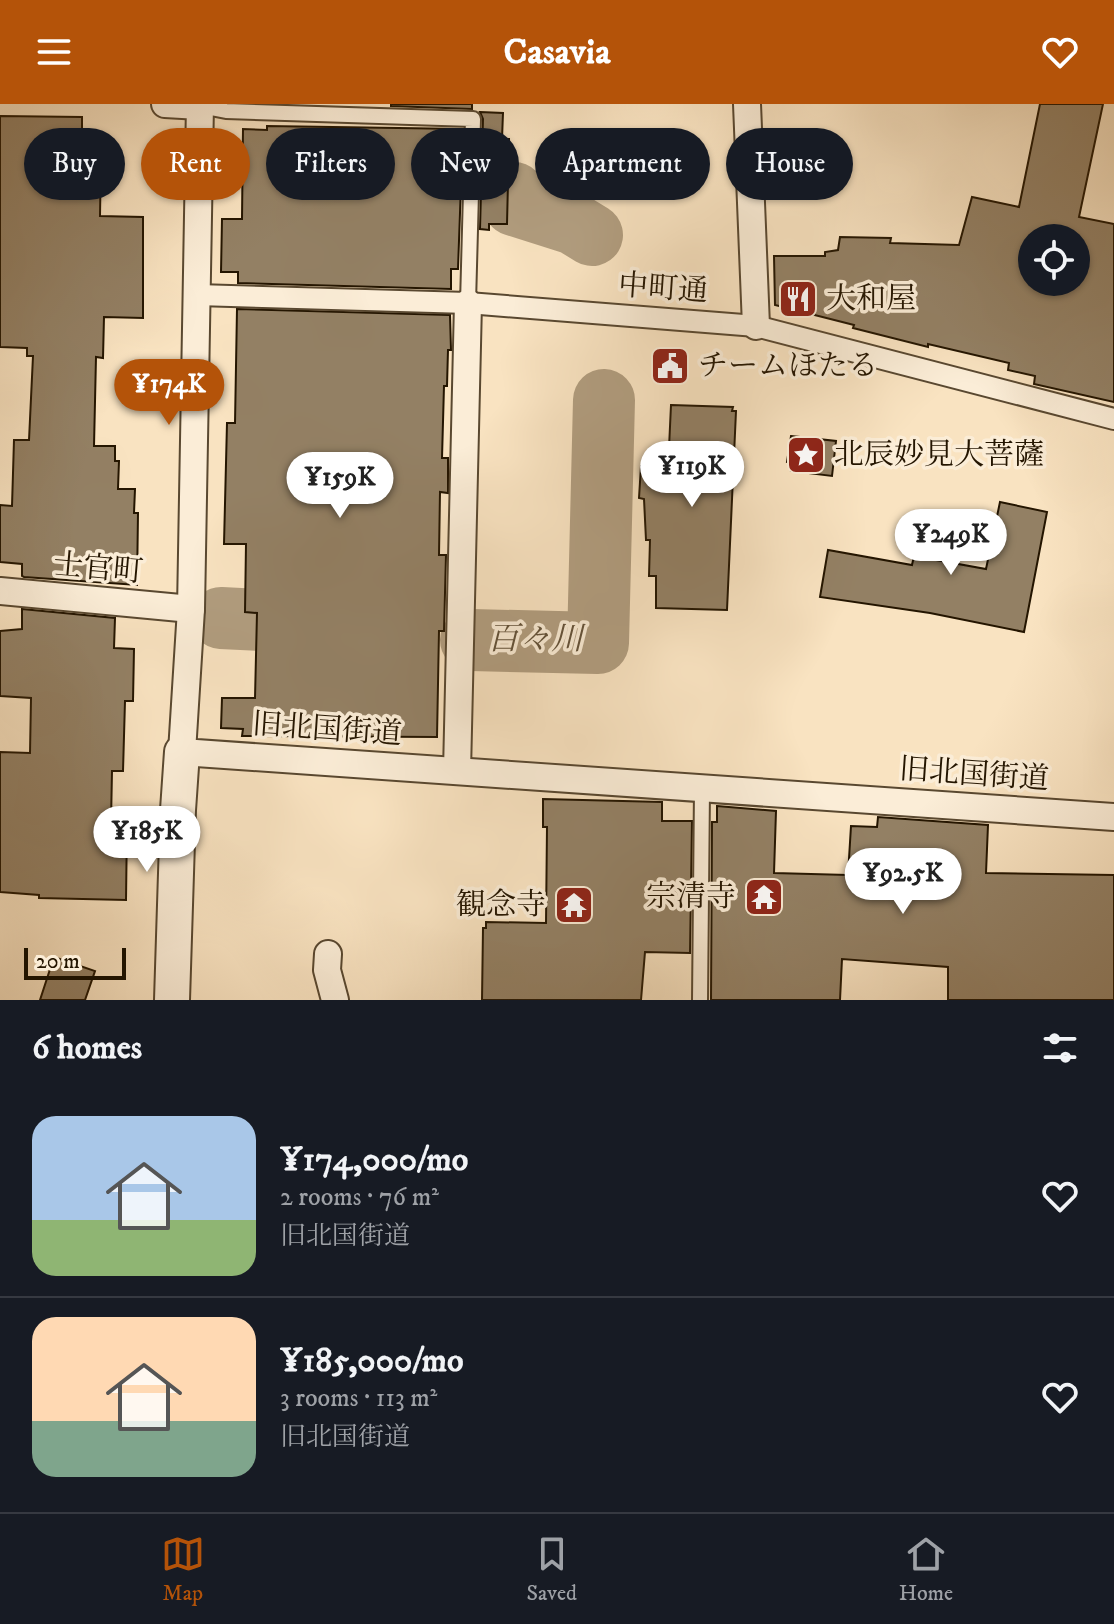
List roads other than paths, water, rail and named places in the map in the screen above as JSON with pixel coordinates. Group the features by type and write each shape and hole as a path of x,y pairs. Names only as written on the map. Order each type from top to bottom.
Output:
{"street":[{"path":"165,104 200,105 191,609 178,810 172,1000"},
{"path":"747,104 756,326"},
{"name":"中町通","path":"197,295 468,303 756,326 1114,419"},
{"path":"457,771 468,303"},
{"name":"士官町","path":"0,591 90,602 191,609"},
{"name":"旧北国街道","path":"182,752 1114,817"},
{"path":"328,954 327,970 335,1000"}],"lane":[{"path":"200,105 226,111 374,110 473,119 468,303"},
{"path":"700,1000 702,789"}],"waterway":[{"name":"百々川","path":"514,200 514,205 574,224 592,235"},
{"name":"百々川","path":"471,640 598,643 604,400"},
{"name":"百々川","path":"221,618 340,624"}],"place":[{"name":"大和屋","path":"798,299"},
{"name":"チームほたる","path":"670,366"},
{"name":"北辰妙見大菩薩","path":"806,455"},
{"name":"宗清寺","path":"764,897"},
{"name":"観念寺","path":"574,905"}]}
